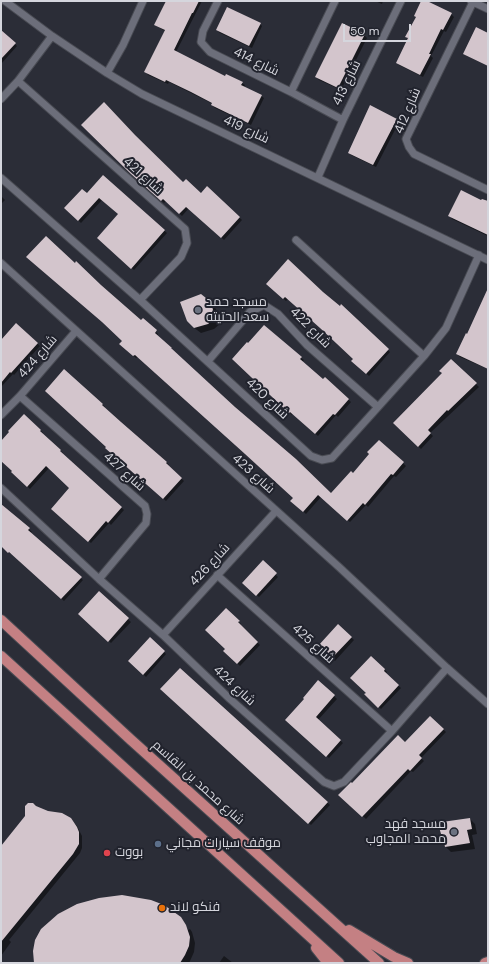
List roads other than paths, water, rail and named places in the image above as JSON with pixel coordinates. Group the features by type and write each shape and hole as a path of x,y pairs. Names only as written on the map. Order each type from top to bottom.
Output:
{"main road":[{"name":"شارع محمد بن القاسم","path":"1,620 130,739 379,963"},
{"path":"1,656 339,963"},
{"path":"336,924 360,936 394,957 408,963"},
{"path":"301,927 328,963"}],"street":[{"name":"شارع 419","path":"5,1 52,36 107,73 142,94 318,177 488,260"},
{"path":"107,73 123,45 143,1"},
{"name":"شارع 414","path":"218,1 203,31 201,42 210,52 291,92 343,120"},
{"path":"291,92 335,1"},
{"name":"شارع 413","path":"318,177 343,120 401,1"},
{"path":"472,2 488,9"},
{"name":"شارع 412","path":"472,2 406,139 414,154 488,190"},
{"path":"1,99 18,81 52,36"},
{"name":"شارع 421","path":"18,81 185,229 187,243 181,257 140,300"},
{"name":"شارع 420","path":"1,178 140,300 311,456 322,460 332,458 424,356 446,328 479,255"},
{"path":"296,240 424,356"},
{"name":"شارع 423","path":"1,262 276,511 339,566 447,668 488,704"},
{"name":"شارع 422","path":"208,361 250,312 264,305 278,314 307,345 378,408"},
{"name":"شارع 424","path":"1,415 20,396 76,331"},
{"name":"شارع 427","path":"20,396 145,506 147,514 146,523 99,579"},
{"name":"شارع 424","path":"1,488 99,579 163,634 230,700 324,782 334,786 344,782 392,731 447,668"},
{"name":"شارع 426","path":"163,634 276,511"},
{"name":"شارع 425","path":"217,575 392,731"}],"place":[{"name":"مسجد حمد سعد الحتيته","path":"198,310"},
{"name":"مسجد فهد محمد المجاوب","path":"454,832"},
{"name":"موقف سيارات مجاني","path":"158,844"},
{"name":"بووت","path":"107,853"},
{"name":"فنكو لاند","path":"162,908"}]}
